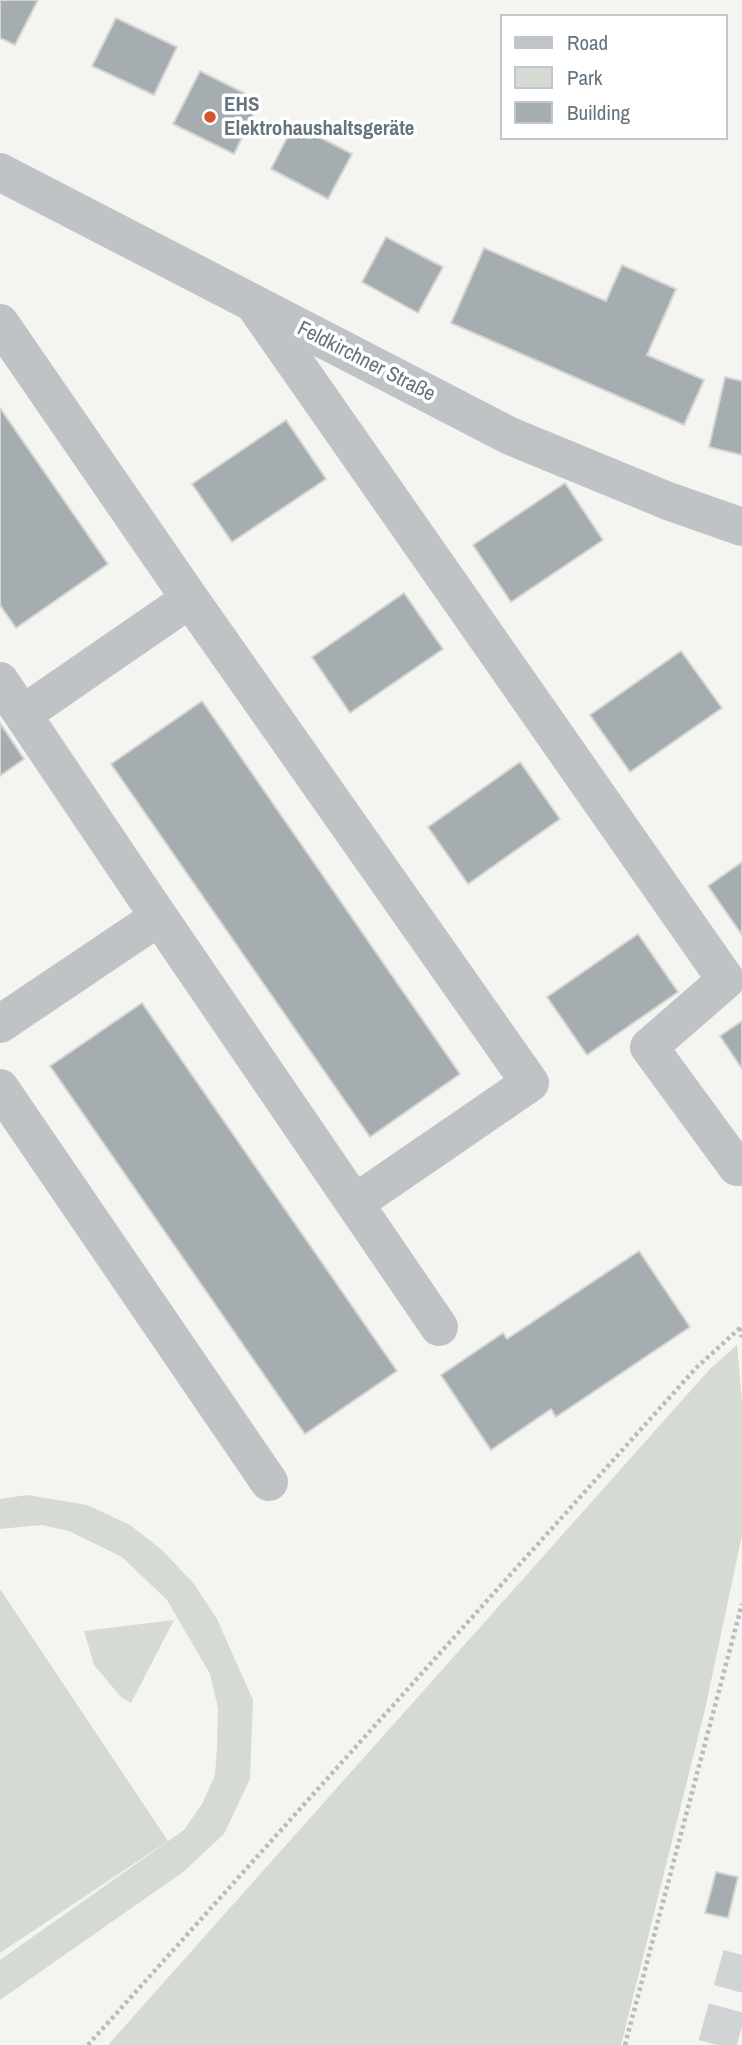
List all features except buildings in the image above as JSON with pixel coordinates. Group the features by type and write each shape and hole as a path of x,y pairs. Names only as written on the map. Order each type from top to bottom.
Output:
{"street":[{"name":"Feldkirchner Straße","path":"0,172 510,436 668,501 742,527"},
{"path":"254,304 726,980 649,1047 737,1167"},
{"path":"0,323 530,1083 355,1203"},
{"path":"23,714 190,599"},
{"path":"0,681 439,1327"},
{"path":"0,1024 159,917"},
{"path":"0,1088 269,1482"}],"path":[{"path":"741,1327 742,1337"},
{"path":"88,2045 696,1368 741,1327"},
{"path":"625,2045 742,1604"}],"green space":[{"path":"737,1345 742,1402 742,1535 706,1705 621,2045 108,2045 709,1370"},
{"path":"27,1495 87,1505 130,1525 162,1550 194,1584 217,1619 253,1700 250,1779 224,1834 183,1872 0,2000 0,1960 184,1830 202,1804 215,1775 217,1747 218,1708 210,1674 167,1600 122,1557 69,1531 42,1525 0,1529 0,1499"},
{"path":"0,1589 168,1841 0,1953"},
{"path":"174,1620 131,1703 121,1697 94,1665 84,1631"}],"tunnel":[{"path":"717,2045 742,1955"}],"place":[{"name":"EHS Elektrohaushaltsgeräte","path":"210,117"}]}
